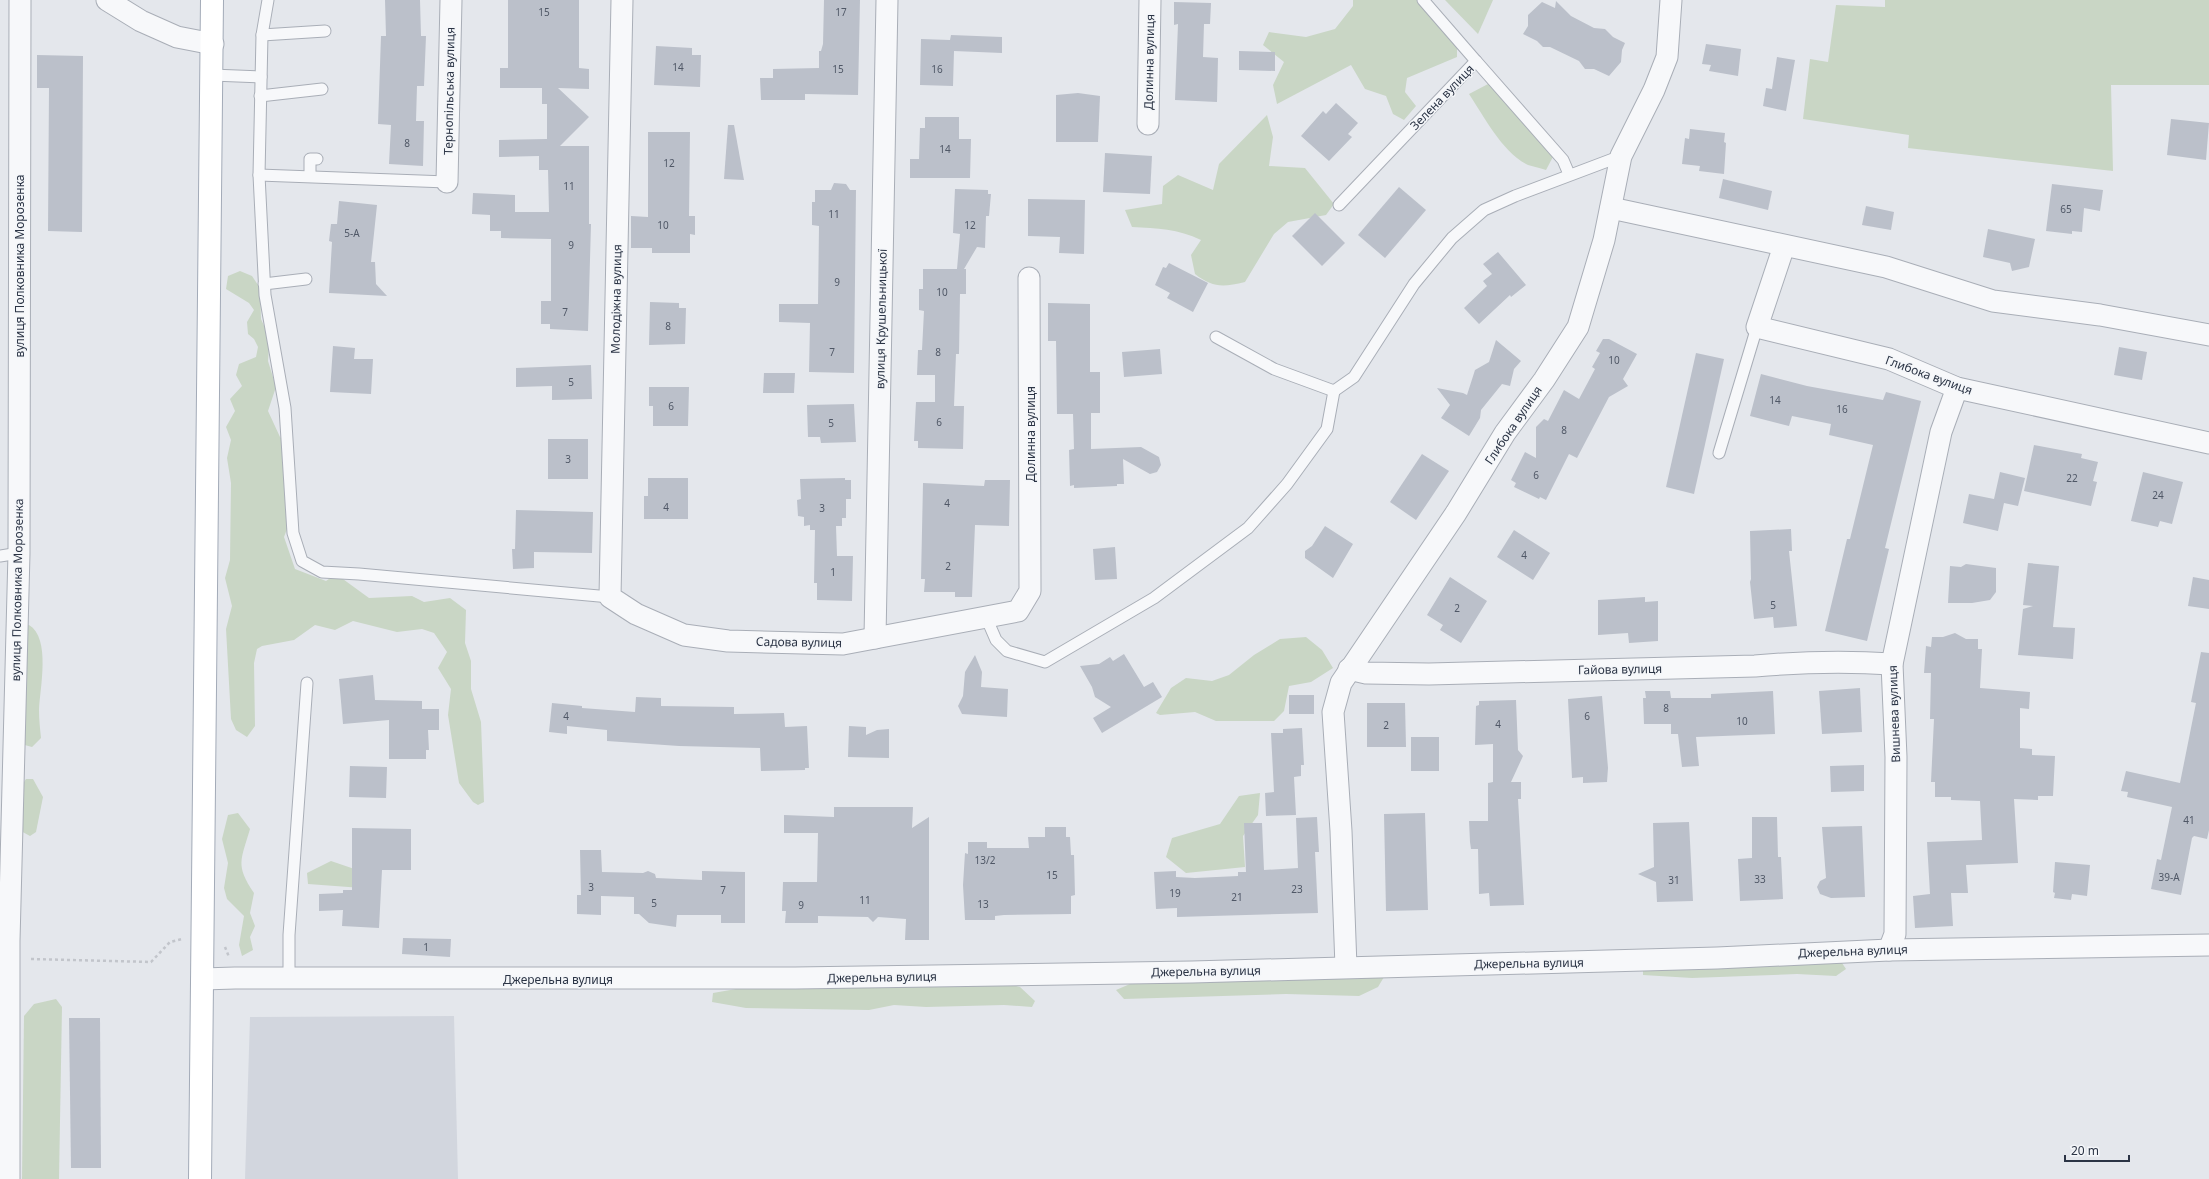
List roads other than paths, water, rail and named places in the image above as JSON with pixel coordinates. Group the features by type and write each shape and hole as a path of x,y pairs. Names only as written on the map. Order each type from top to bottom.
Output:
{"main road":[{"path":"200,1179 213,44 212,0"}],"street":[{"name":"вулиця Полковника Морозенка","path":"9,1179 12,814 10,554 20,0"},
{"path":"107,0 141,21 177,37 213,44"},
{"name":"Тернопільська вулиця","path":"447,182 451,0"},
{"name":"Молодіжна вулиця","path":"610,597 622,0"},
{"name":"вулиця Крушельницької","path":"874,638 887,0"},
{"name":"Долинна вулиця","path":"1148,124 1150,0"},
{"path":"1621,156 1654,90 1667,57 1671,0"},
{"name":"Глибока вулиця","path":"1346,968 1341,831 1333,712 1341,683 1349,669 1456,513 1505,433 1578,327 1602,247 1621,156"},
{"path":"1611,208 1886,267 1993,301 2100,315 2209,335"},
{"path":"1757,327 1784,246"},
{"name":"Долинна вулиця","path":"1029,278 1030,591"},
{"name":"Глибока вулиця","path":"1757,327 1889,360 1957,388 2209,443"},
{"name":"Вишнева вулиця","path":"1890,950 1895,934 1896,757 1892,664 1941,432 1957,388"},
{"name":"Садова вулиця","path":"610,597 636,614 684,635 728,641 843,644 1018,612 1030,591"},
{"name":"Гайова вулиця","path":"1349,669 1366,672 1430,674 1755,666 1795,663 1854,662 1892,664"},
{"name":"Джерельна вулиця","path":"202,980 289,978 787,978 1346,968 1717,958 1890,950 2209,945"}],"lane":[{"path":"268,0 262,34 260,96 259,174 264,284 285,408 293,532 302,561 322,572 359,574 610,597"},
{"path":"1423,0 1476,61"},
{"path":"262,34 325,30"},
{"name":"Зелена вулиця","path":"1339,205 1476,61 1563,160 1570,174"},
{"path":"212,75 261,76"},
{"path":"260,96 322,90"},
{"path":"986,617 996,640 1007,651 1045,662 1154,598 1248,528 1287,484 1327,429 1334,391 1354,377 1414,284 1452,238 1484,210 1570,174 1621,156"},
{"path":"310,176 310,159 317,159"},
{"path":"259,174 447,182"},
{"path":"264,284 306,279"},
{"path":"1719,453 1757,327"},
{"path":"1216,337 1274,369 1334,391"},
{"path":"289,978 289,936 307,683"}]}
